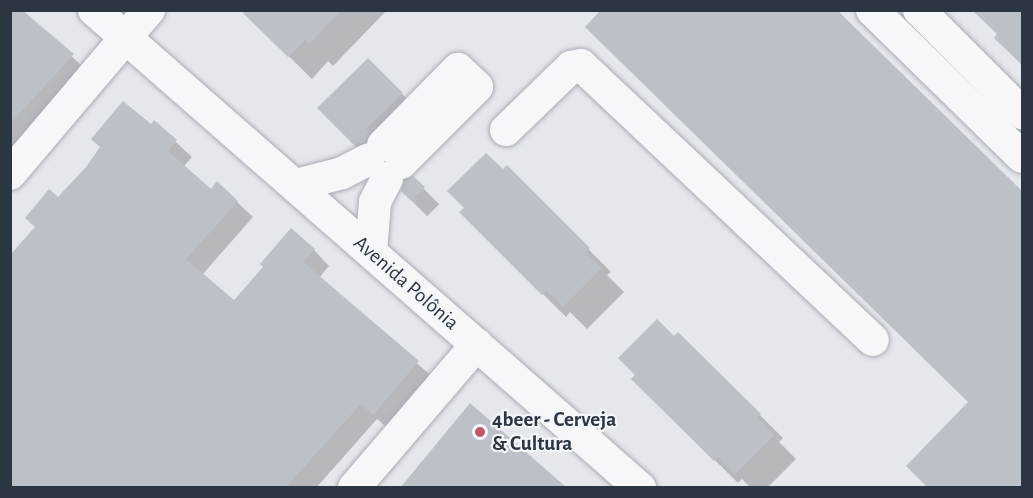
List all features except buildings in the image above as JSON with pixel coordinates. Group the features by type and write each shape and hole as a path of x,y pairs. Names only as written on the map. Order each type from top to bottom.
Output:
{"street":[{"name":"Avenida Polônia","path":"94,10 640,488"},
{"path":"10,174 149,10"},
{"path":"161,10 158,33 172,78"},
{"path":"872,10 1023,157"},
{"path":"918,10 1023,113"},
{"path":"506,130 571,68 581,64 873,340"},
{"path":"296,186 376,170 371,252"},
{"path":"354,488 477,344"}],"place":[{"name":"4beer - Cerveja & Cultura","path":"480,432"}]}
